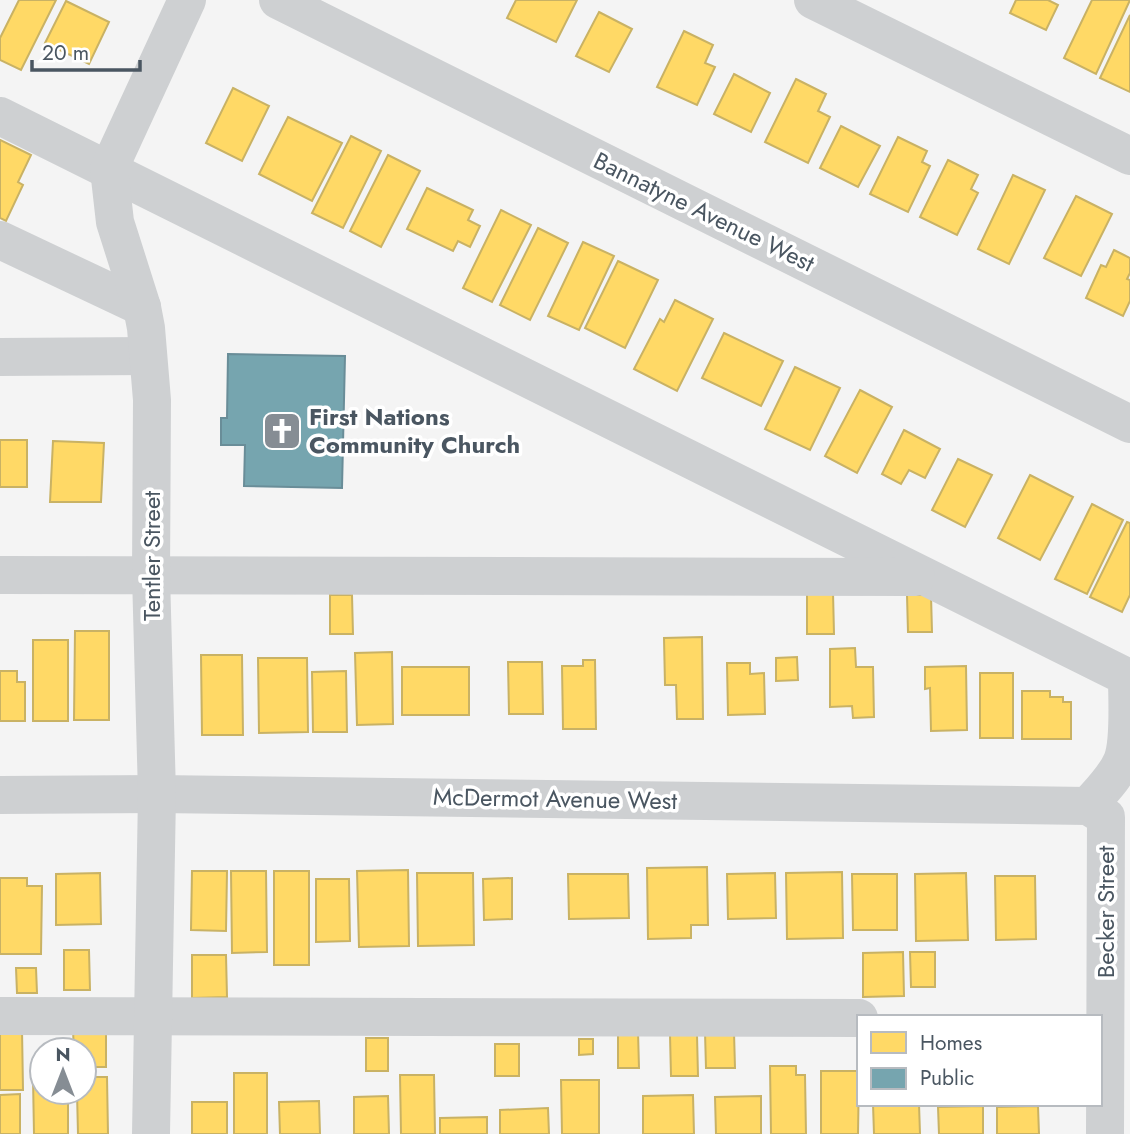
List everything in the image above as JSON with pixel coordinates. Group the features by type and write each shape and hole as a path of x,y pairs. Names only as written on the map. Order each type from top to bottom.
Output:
{"street":[{"path":"109,169 187,0"},
{"name":"Bannatyne Avenue West","path":"278,0 1130,424"},
{"path":"813,0 1130,156"},
{"path":"0,116 1127,677 1128,713 1123,760 1097,811"},
{"name":"Tentler Street","path":"109,169 115,222 142,307 152,400 151,575 157,794 152,1134"},
{"path":"0,240 142,307"},
{"path":"0,357 148,356"},
{"path":"0,575 925,577"},
{"name":"McDermot Avenue West","path":"0,795 157,794 1097,811"},
{"name":"Becker Street","path":"1097,811 1105,1134"},
{"path":"0,1016 857,1018"}],"building: Homes":[{"path":"19,0 56,0 21,70 0,60 0,38"},
{"path":"516,0 577,0 556,42 507,18"},
{"path":"1016,0 1048,0 1058,5 1046,30 1010,13"},
{"path":"1092,0 1130,0 1096,74 1064,58"},
{"path":"66,1 109,22 89,64 45,43"},
{"path":"599,12 632,29 609,72 576,56"},
{"path":"1130,15 1130,92 1100,78"},
{"path":"684,31 713,45 705,63 715,67 697,105 657,87"},
{"path":"734,74 770,93 751,132 714,114"},
{"path":"796,79 826,94 818,111 830,117 808,163 765,142"},
{"path":"233,88 269,106 242,161 206,143"},
{"path":"288,117 342,143 312,201 259,174"},
{"path":"841,126 880,146 858,187 820,168"},
{"path":"351,136 381,151 343,228 312,213"},
{"path":"898,137 927,151 922,162 930,166 908,212 870,194"},
{"path":"0,140 31,155 18,182 23,185 6,221 0,218"},
{"path":"388,155 420,171 381,247 350,231"},
{"path":"948,160 978,175 971,189 978,193 957,235 920,217"},
{"path":"1013,175 1045,190 1009,264 978,249"},
{"path":"427,188 473,210 468,220 480,226 470,247 458,241 453,251 407,229"},
{"path":"1076,196 1112,214 1081,276 1044,258"},
{"path":"501,210 531,225 492,302 463,288"},
{"path":"538,228 568,243 530,320 500,305"},
{"path":"583,242 614,256 579,330 548,316"},
{"path":"1114,250 1130,258 1130,273 1127,279 1130,280 1130,301 1123,316 1086,298 1101,265 1106,267"},
{"path":"618,261 658,280 625,348 585,328"},
{"path":"675,300 713,319 677,391 634,369 660,319 664,322"},
{"path":"724,333 783,361 761,406 702,378"},
{"path":"795,367 840,388 810,450 765,429"},
{"path":"860,390 892,407 857,473 825,456"},
{"path":"904,430 940,449 925,478 909,470 901,484 882,474"},
{"path":"0,440 27,440 27,487 0,487"},
{"path":"53,441 104,443 101,502 50,502"},
{"path":"958,459 992,475 965,527 932,510"},
{"path":"1030,475 1073,497 1040,560 998,538"},
{"path":"1092,504 1123,520 1087,594 1055,579"},
{"path":"1127,522 1130,523 1130,595 1122,612 1090,597"},
{"path":"807,592 833,592 834,634 807,634"},
{"path":"330,595 352,595 353,634 330,634"},
{"path":"907,595 931,595 932,632 908,632"},
{"path":"75,631 109,631 109,720 74,720"},
{"path":"702,637 703,719 677,719 676,685 665,685 664,638"},
{"path":"33,640 68,640 68,721 33,721"},
{"path":"855,648 856,667 873,667 874,717 853,718 852,706 830,707 830,649"},
{"path":"392,652 393,724 357,725 355,653"},
{"path":"201,655 242,655 243,735 202,735"},
{"path":"797,657 798,680 776,681 776,658"},
{"path":"258,658 307,658 308,732 259,733"},
{"path":"583,660 595,660 596,729 563,729 562,666 583,666"},
{"path":"508,662 542,662 543,714 509,714"},
{"path":"727,663 750,663 750,674 764,673 765,714 728,715"},
{"path":"966,666 967,730 931,731 930,688 925,689 925,667"},
{"path":"402,667 469,667 469,715 402,715"},
{"path":"0,671 17,671 17,682 25,682 25,721 0,721"},
{"path":"346,671 347,732 313,732 312,672"},
{"path":"980,673 1013,673 1013,738 980,738"},
{"path":"1022,691 1050,691 1050,697 1063,697 1063,702 1071,702 1071,739 1022,739"},
{"path":"707,867 708,925 691,925 691,938 648,939 647,868"},
{"path":"408,870 409,946 359,947 357,871"},
{"path":"192,871 227,871 226,931 191,930"},
{"path":"231,871 266,871 267,952 232,953"},
{"path":"274,871 309,871 309,965 274,965"},
{"path":"842,872 843,938 787,939 786,873"},
{"path":"100,873 101,924 56,925 56,874"},
{"path":"417,873 473,873 474,945 418,946"},
{"path":"775,873 776,918 728,919 727,874"},
{"path":"966,873 968,940 916,941 915,874"},
{"path":"568,874 628,874 629,918 569,919"},
{"path":"852,874 897,874 897,930 853,930"},
{"path":"995,876 1035,876 1036,939 996,940"},
{"path":"0,878 27,878 27,886 42,886 41,954 0,954"},
{"path":"512,878 512,919 484,920 483,879"},
{"path":"316,879 349,879 350,941 316,942"},
{"path":"64,950 89,950 90,990 64,990"},
{"path":"903,952 904,996 863,997 863,953"},
{"path":"910,952 935,952 935,987 911,987"},
{"path":"192,955 226,955 227,997 192,998"},
{"path":"16,968 36,968 37,993 17,993"},
{"path":"0,1029 22,1029 23,1090 0,1090"},
{"path":"73,1031 106,1031 106,1067 98,1067 98,1036 73,1036"},
{"path":"618,1031 638,1031 639,1068 618,1068"},
{"path":"705,1032 734,1032 735,1068 706,1068"},
{"path":"670,1035 697,1035 698,1076 671,1076"},
{"path":"366,1038 388,1038 388,1071 366,1071"},
{"path":"579,1039 593,1039 593,1054 579,1055"},
{"path":"495,1044 519,1044 519,1076 495,1076"},
{"path":"770,1066 796,1066 796,1075 805,1075 806,1134 771,1134"},
{"path":"821,1071 857,1071 858,1134 821,1134"},
{"path":"234,1073 267,1073 267,1134 234,1134"},
{"path":"400,1075 434,1075 435,1134 401,1134"},
{"path":"98,1077 107,1077 108,1134 78,1134 77,1106 98,1106"},
{"path":"561,1080 599,1080 599,1134 562,1134"},
{"path":"20,1094 20,1134 0,1134 0,1095"},
{"path":"693,1095 694,1134 643,1134 643,1096"},
{"path":"388,1096 389,1134 354,1134 354,1097"},
{"path":"761,1096 761,1134 716,1134 715,1097"},
{"path":"319,1101 320,1134 280,1134 279,1102"},
{"path":"192,1102 227,1102 227,1134 192,1134"},
{"path":"34,1106 68,1106 68,1134 34,1134"},
{"path":"873,1106 919,1106 920,1134 874,1134"},
{"path":"983,1106 983,1134 939,1134 938,1107"},
{"path":"1038,1106 1039,1134 997,1134 997,1107"},
{"path":"548,1108 549,1134 500,1134 500,1110"},
{"path":"487,1117 487,1134 440,1134 440,1118"}],"building: Public":[{"name":"First Nations Community Church","path":"228,354 345,356 342,488 244,486 245,445 221,445 221,418 227,418"}],"place":[{"name":"First Nations Community Church","path":"282,431"}]}
